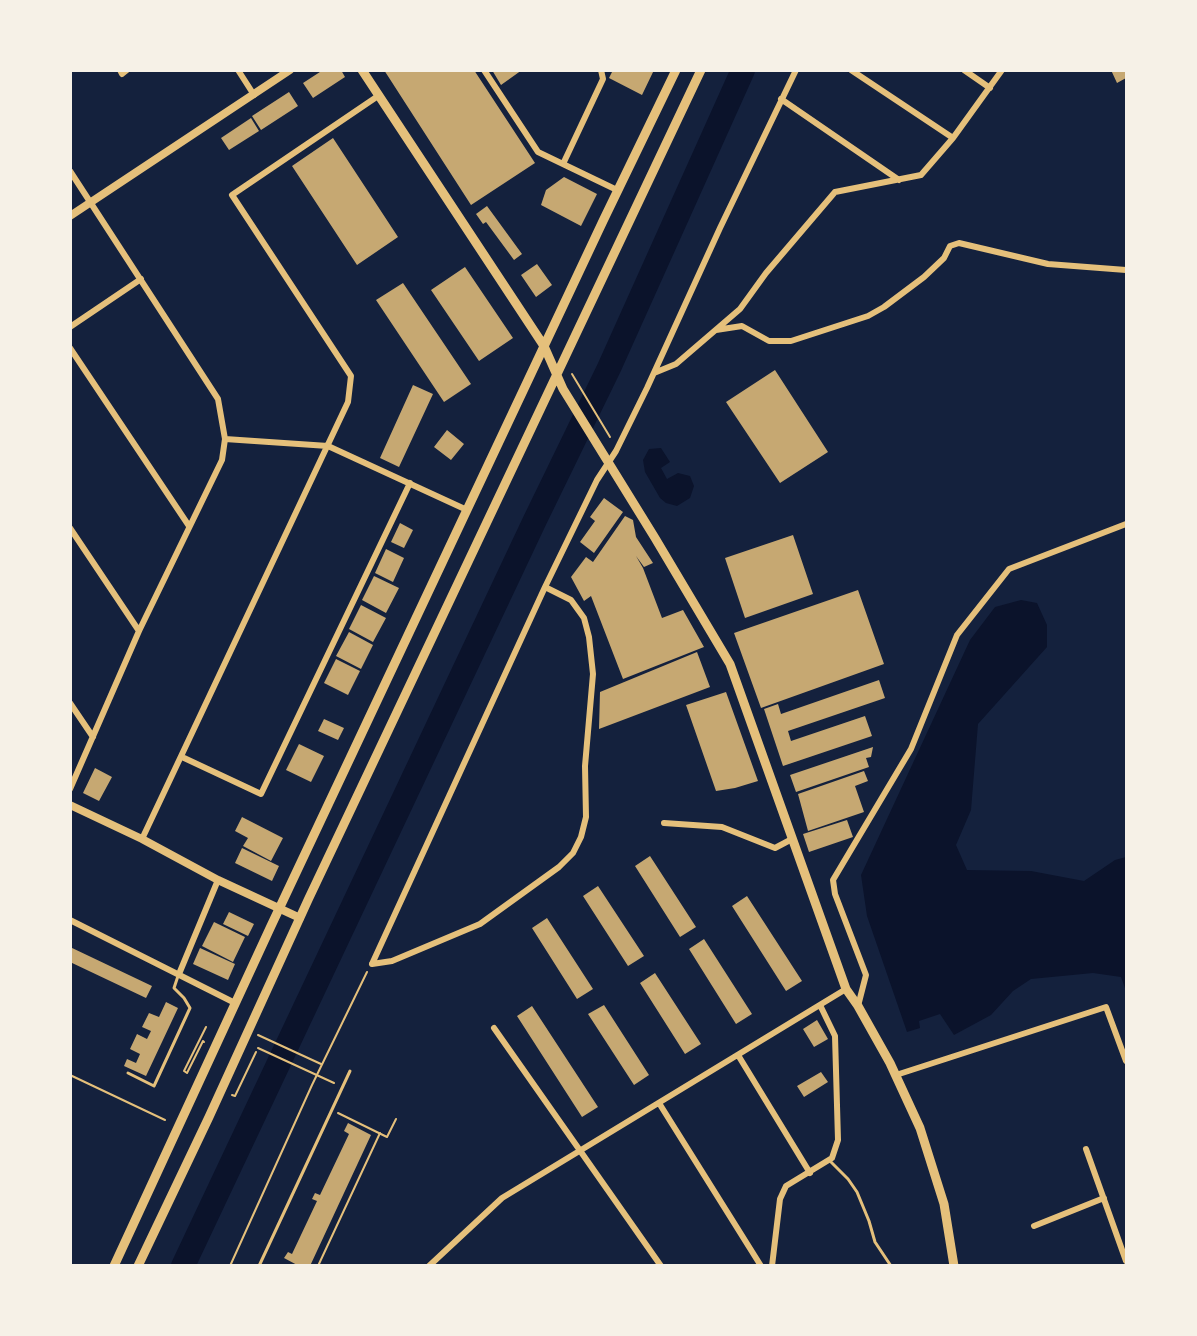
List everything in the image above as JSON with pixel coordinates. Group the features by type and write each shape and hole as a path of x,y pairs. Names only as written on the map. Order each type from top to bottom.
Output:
{"main road":[{"path":"362,70 544,346 564,391 730,664 846,989 858,1006 896,1075 920,1128 944,1204 954,1266"},
{"path":"114,1266 279,909 676,70"},
{"path":"138,1266 699,74"}],"street":[{"path":"120,70 122,74 127,70"},
{"path":"238,70 254,95"},
{"path":"70,216 290,70"},
{"path":"484,70 538,152 618,190"},
{"path":"563,164 603,79 601,70"},
{"path":"372,964 546,587 597,480 609,463 653,373 796,70"},
{"path":"851,70 953,138"},
{"path":"964,70 990,88"},
{"path":"653,373 676,364 740,309 766,273 835,192 921,175 953,138 1002,70"},
{"path":"142,839 348,402 351,376 232,195 378,96"},
{"path":"781,99 899,180"},
{"path":"70,171 218,399 225,439 222,459 139,631 70,789"},
{"path":"715,330 742,326 769,341 791,341 868,316 924,277 944,258 950,246 959,243 1048,264 1126,270"},
{"path":"70,327 141,279"},
{"path":"70,348 189,526"},
{"path":"225,439 328,446 467,510"},
{"path":"182,757 261,794 410,483"},
{"path":"858,1006 866,975 835,894 834,880 911,749 957,635 1010,569 1126,524"},
{"path":"70,528 139,631"},
{"path":"372,964 392,961 480,924 559,867 573,853 581,837 586,817 585,766 594,674 589,636 584,618 571,600 546,587"},
{"path":"70,703 93,737"},
{"path":"70,805 142,839 218,880 300,918"},
{"path":"663,823 722,827 775,848 792,839"},
{"path":"178,974 218,880"},
{"path":"70,920 235,1003"},
{"path":"429,1266 502,1198 846,989"},
{"path":"772,1266 780,1199 786,1186 832,1158 838,1140 835,1036 820,1005"},
{"path":"896,1075 1106,1007 1126,1061"},
{"path":"494,1028 661,1266"},
{"path":"738,1055 810,1173"},
{"path":"659,1103 761,1266"},
{"path":"1086,1149 1126,1263"},
{"path":"1034,1226 1104,1198"}],"lane":[{"path":"128,1073 154,1086 190,1008 174,988 178,974"},
{"path":"259,1266 350,1071"},
{"path":"829,1160 857,1192 875,1242 891,1266"}],"path":[{"path":"573,374 610,437"},
{"path":"230,1266 322,1064 372,964"},
{"path":"203,1041 187,1073 184,1071 206,1027"},
{"path":"258,1035 322,1064"},
{"path":"258,1048 343,1087"},
{"path":"247,1063 232,1095 235,1096 256,1052"},
{"path":"70,1075 165,1120"},
{"path":"332,1111 387,1137 396,1119"},
{"path":"318,1266 380,1133"}],"water":[{"path":"661,448 670,462 661,468 667,479 678,473 690,476 694,486 690,498 677,506 666,503 660,498 645,472 643,460 649,449"},
{"path":"1021,600 1037,603 1047,625 1047,647 978,724 971,810 956,845 967,870 1031,871 1084,881 1115,860 1126,857 1126,991 1121,977 1093,973 1031,979 1013,991 991,1015 954,1035 940,1014 919,1021 920,1028 907,1032 867,916 861,875 970,640 995,607"}],"building":[{"path":"323,70 341,70 345,77 313,98 303,83"},
{"path":"384,70 474,70 535,163 471,205"},
{"path":"492,70 522,70 501,85"},
{"path":"613,70 654,70 642,95 609,78"},
{"path":"1111,70 1126,70 1126,78 1117,83"},
{"path":"289,92 298,106 261,130 252,116"},
{"path":"251,118 259,131 229,150 221,138"},
{"path":"333,138 398,237 357,265 292,166"},
{"path":"564,177 597,194 581,226 541,205 546,190"},
{"path":"487,206 522,254 514,260 486,222 483,224 476,214"},
{"path":"537,264 552,285 536,297 521,275"},
{"path":"465,267 513,338 479,361 431,290"},
{"path":"403,283 471,384 444,402 376,300"},
{"path":"775,370 828,452 780,483 726,402"},
{"path":"413,385 433,394 399,467 380,458"},
{"path":"447,430 464,444 451,460 434,447"},
{"path":"604,498 623,512 594,553 580,542 595,521 590,517"},
{"path":"625,516 633,520 636,537 653,563 644,567 636,556 643,568 662,618 683,610 704,647 623,679 591,596 584,601 571,577 586,557 593,562"},
{"path":"400,523 413,530 404,548 391,542"},
{"path":"793,535 813,594 745,618 725,558"},
{"path":"386,549 404,558 393,582 375,573"},
{"path":"374,576 399,588 386,613 362,600"},
{"path":"858,590 884,664 761,708 734,633"},
{"path":"361,605 386,618 373,642 349,629"},
{"path":"349,632 373,645 361,669 336,656"},
{"path":"697,652 710,687 599,729 600,692"},
{"path":"336,659 360,671 348,695 324,683"},
{"path":"879,680 885,698 788,731 791,741 865,716 872,736 783,766 764,709 778,704 781,714"},
{"path":"726,692 758,781 716,791 686,705"},
{"path":"324,719 344,728 338,740 318,731"},
{"path":"299,744 324,756 311,782 286,770"},
{"path":"873,747 871,757 866,758 869,767 796,792 790,775"},
{"path":"95,768 112,777 99,801 83,793"},
{"path":"864,771 868,781 855,786 864,812 808,831 798,794"},
{"path":"242,817 283,838 271,861 243,846 248,838 235,831"},
{"path":"847,820 853,837 809,852 803,834"},
{"path":"242,848 279,866 272,881 235,863"},
{"path":"650,856 696,927 680,937 635,866"},
{"path":"598,886 644,956 628,966 583,896"},
{"path":"747,896 802,981 786,991 732,906"},
{"path":"229,912 254,924 248,936 223,924"},
{"path":"547,918 593,989 577,999 532,928"},
{"path":"214,922 245,937 233,962 202,946"},
{"path":"704,939 752,1014 736,1024 689,949"},
{"path":"70,947 152,986 146,998 70,962"},
{"path":"200,948 235,964 228,980 193,964"},
{"path":"655,973 701,1044 685,1054 640,983"},
{"path":"166,1002 178,1008 146,1076 124,1066 127,1059 136,1063 140,1054 130,1049 137,1034 147,1039 151,1031 142,1027 149,1013 159,1017"},
{"path":"604,1005 649,1075 634,1085 588,1014"},
{"path":"532,1006 598,1107 582,1117 517,1016"},
{"path":"817,1020 828,1039 814,1047 803,1029"},
{"path":"821,1072 828,1082 804,1097 797,1086"},
{"path":"348,1123 371,1135 310,1266 299,1266 284,1258 288,1252 292,1254 317,1201 312,1199 315,1193 320,1195 349,1134 344,1131"}],"waterway":[{"path":"183,1266 609,368 743,70"}]}
